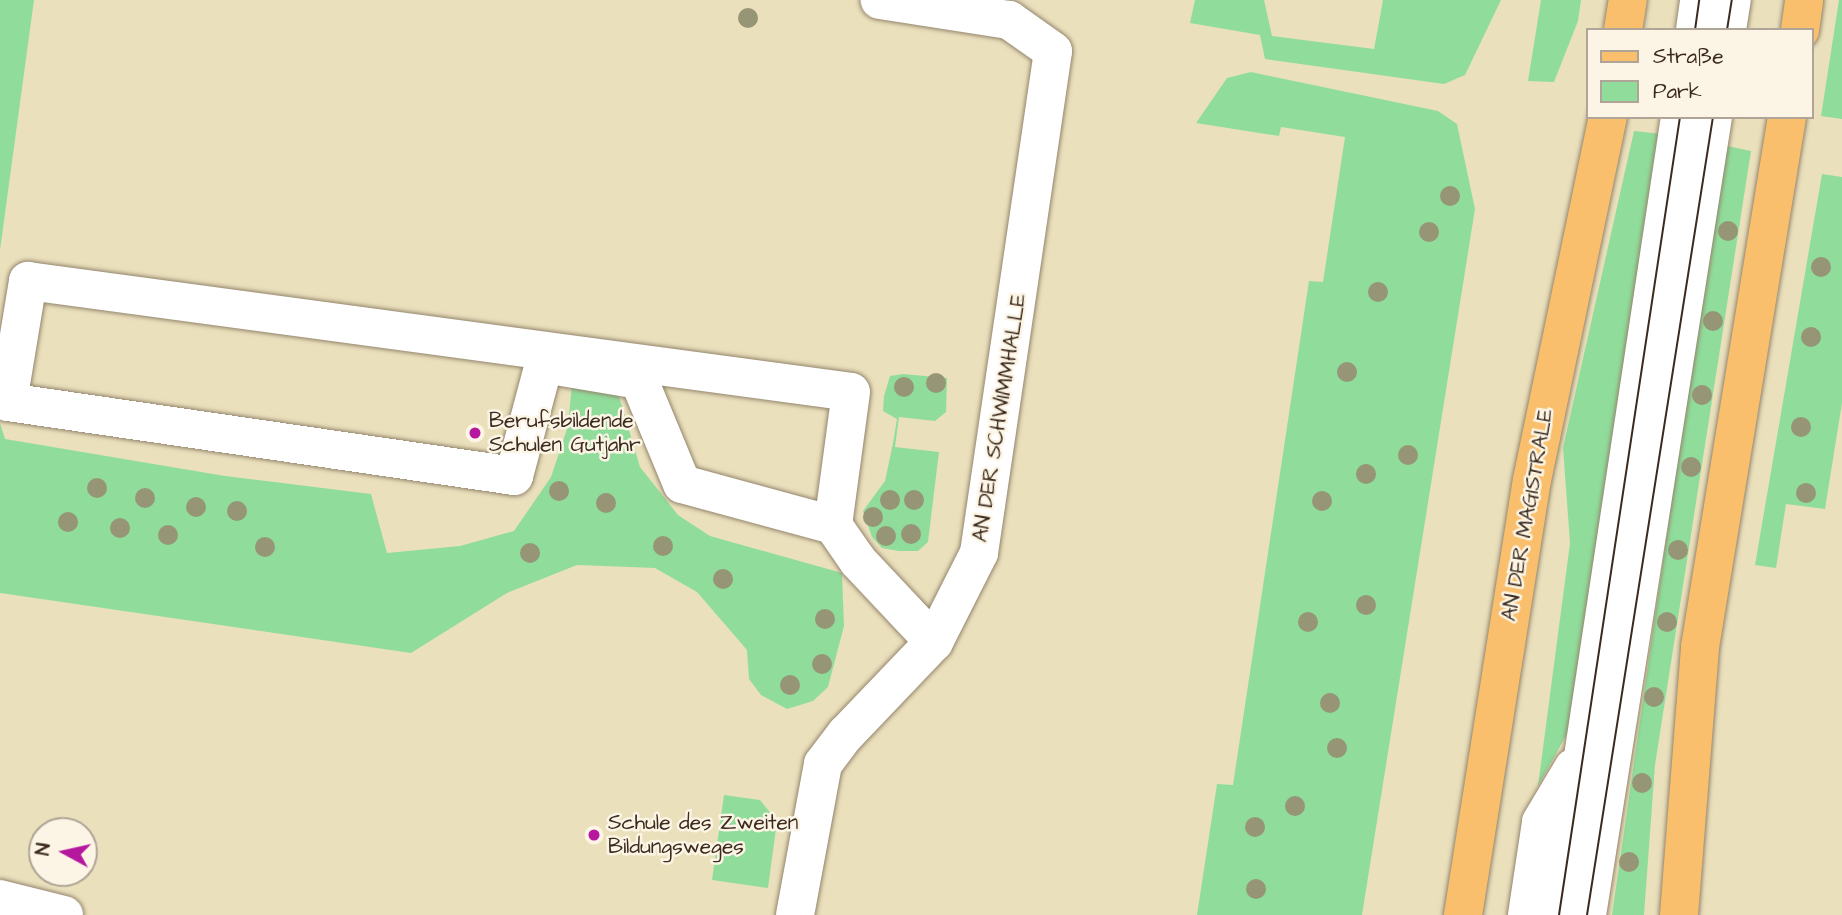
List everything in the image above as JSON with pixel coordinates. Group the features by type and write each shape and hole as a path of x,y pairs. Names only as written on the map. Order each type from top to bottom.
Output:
{"main road":[{"path":"1623,28 1628,0"},
{"path":"1800,28 1804,0"},
{"name":"AN DER MAGISTRALE","path":"1463,915 1532,480 1608,119"},
{"path":"1679,915 1700,647 1787,119"}],"street":[{"name":"AN DER SCHWIMMHALLE","path":"795,915 823,764 846,734 934,642 979,553 1052,51 1009,20 880,0"},
{"path":"1695,28 1699,0"},
{"path":"1727,28 1732,0"},
{"path":"1559,915 1680,119"},
{"path":"1587,915 1713,119"},
{"path":"834,525 681,484 639,380 544,364 514,476 8,402 28,281 851,392 834,525 858,561 934,642"},
{"path":"1527,915 1541,822 1583,751"},
{"path":"0,899 64,915"}],"green space":[{"path":"0,0 34,0 0,250"},
{"path":"1195,0 1264,0 1272,36 1374,49 1383,0 1501,0 1465,75 1444,84 1265,59 1260,35 1190,23"},
{"path":"1541,0 1581,0 1578,21 1554,82 1528,81"},
{"path":"1839,0 1842,0 1842,119 1821,116"},
{"path":"1251,72 1438,111 1457,124 1475,209 1362,915 1197,915 1217,784 1233,785 1309,281 1323,282 1345,137 1281,127 1279,136 1196,123 1227,78"},
{"path":"1634,131 1662,134 1573,723 1538,786 1570,543 1563,448"},
{"path":"1723,145 1751,151 1655,765 1644,915 1612,915"},
{"path":"1822,174 1842,177 1842,403 1825,509 1786,504 1776,568 1755,565"},
{"path":"903,374 947,378 946,412 935,421 899,417 895,447 939,452 928,542 918,551 882,548 872,537 863,511 885,481 897,419 883,411 884,396 890,376"},
{"path":"572,384 617,390 640,467 678,515 710,536 842,573 844,626 828,687 813,701 787,709 761,695 749,679 747,650 697,592 655,568 577,565 507,593 411,653 0,593 0,423 5,439 225,476 371,494 387,553 460,546 514,531 551,477 568,426"},
{"path":"724,795 760,800 777,821 768,888 712,880"}],"tram line":[{"path":"1695,28 1699,0"},
{"path":"1727,28 1732,0"},
{"path":"1559,915 1680,119"},
{"path":"1587,915 1713,119"}],"place":[{"name":"Berufsbildende Schulen Gutjahr","path":"475,433"},
{"name":"Schule des Zweiten Bildungsweges","path":"594,835"}]}
